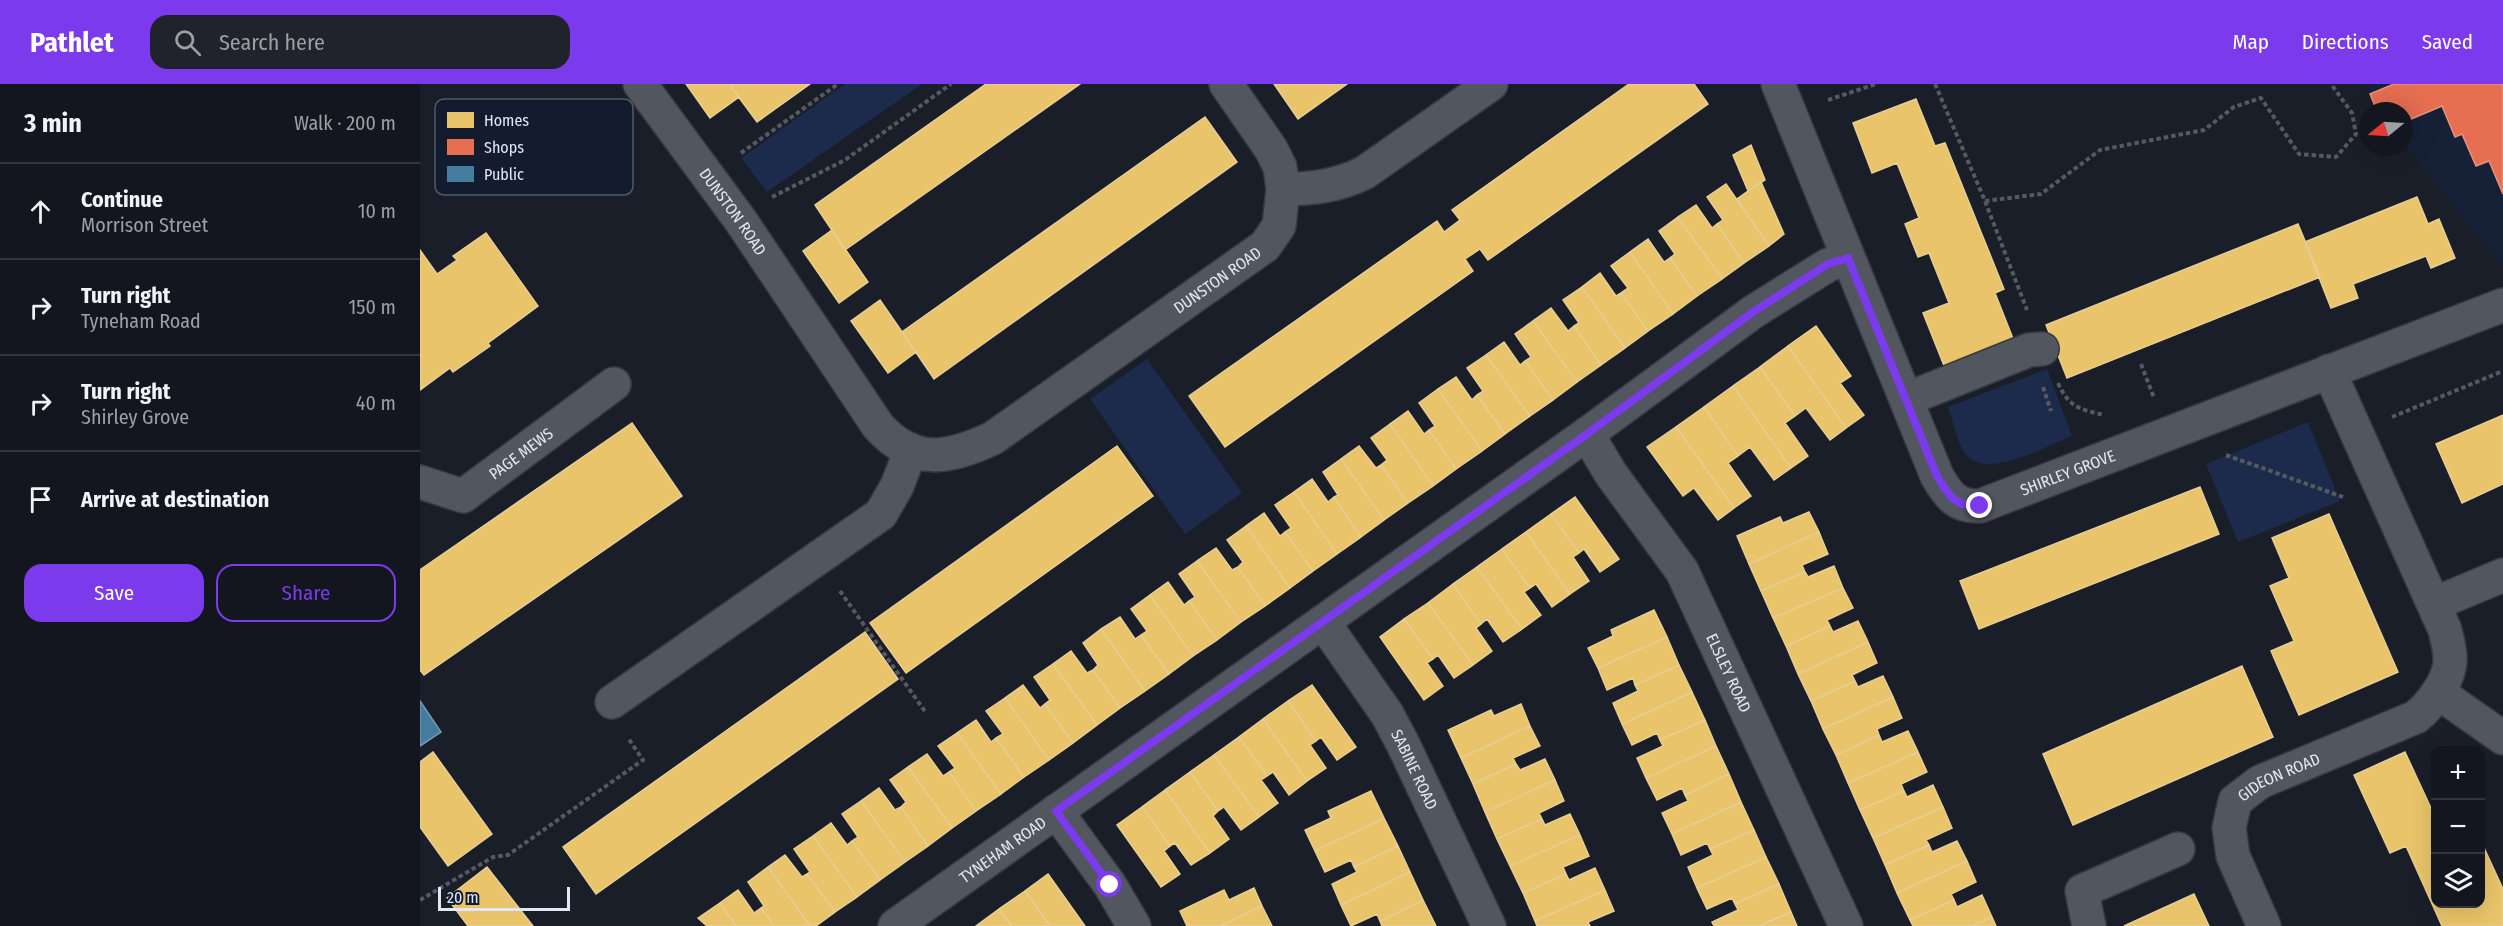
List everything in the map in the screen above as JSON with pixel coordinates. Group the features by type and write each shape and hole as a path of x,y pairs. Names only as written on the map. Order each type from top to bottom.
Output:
{"street":[{"name":"DUNSTON ROAD","path":"640,84 741,221 878,426 891,441 911,450 940,457 966,451 993,438 1265,246 1280,226 1283,189 1280,167 1271,149 1226,84"},
{"path":"1283,189 1323,188 1341,184 1364,173 1491,84"},
{"name":"SHIRLEY GROVE","path":"1784,98 1937,476 1954,502 1968,507 1980,506 2503,305"},
{"name":"TYNEHAM ROAD","path":"895,926 1587,434 1753,312 1828,264 1848,258"},
{"path":"1907,399 2029,350 2042,349"},
{"name":"GIDEON ROAD","path":"2264,926 2233,855 2229,828 2235,801 2260,782 2416,717 2439,693 2450,660 2445,630 2329,371"},
{"name":"PAGE MEWS","path":"420,482 463,496 614,384"},
{"name":"ELSLEY ROAD","path":"1587,434 1611,474 1682,571 1846,926"},
{"path":"612,702 881,514 897,486 911,450"},
{"path":"2434,604 2503,575"},
{"name":"SABINE ROAD","path":"1323,622 1387,714 1489,926"},
{"path":"2439,693 2503,738"},
{"path":"1056,811 1110,885 1134,926"},
{"path":"2089,926 2082,891 2178,849"}],"path":[{"path":"708,177 838,84"},
{"path":"741,221 768,200 845,160 951,84"},
{"path":"1784,98 1876,84"},
{"path":"1935,84 1985,201 2042,349 2066,400 2086,411 2108,415"},
{"path":"1985,201 2041,195 2100,150 2204,130 2234,107 2260,98 2299,154 2336,157 2356,134 2352,113 2331,84"},
{"path":"2382,417 2394,417 2503,370"},
{"path":"2145,402 2154,398"},
{"path":"2168,434 2394,516"},
{"path":"818,558 926,713"},
{"path":"420,900 493,857 508,855 643,760 607,706 612,702"}],"shaded area":[{"path":"845,84 922,84 767,192 741,158"},
{"path":"2365,84 2503,84 2503,262 2500,263 2413,154 2413,102 2376,102"},
{"path":"1147,359 1242,493 1185,534 1090,399"},
{"path":"2047,369 2072,436 2016,459 1986,464 1974,461 1961,447 1948,407"},
{"path":"2308,422 2340,501 2238,542 2206,464"}],"building: Homes":[{"path":"686,84 729,84 739,97 710,118"},
{"path":"729,84 810,84 757,122"},
{"path":"986,84 1080,84 845,250 815,205"},
{"path":"1274,84 1347,84 1298,119"},
{"path":"1629,84 1694,84 1708,104 1488,260 1480,249 1465,259 1473,271 1225,447 1189,396 1437,221 1444,232 1460,220 1452,210"},
{"path":"1916,99 1935,146 1945,143 2004,289 1995,293 2014,341 1945,368 1923,313 1949,303 1929,253 1918,257 1905,224 1919,218 1897,163 1872,173 1853,123"},
{"path":"1205,117 1237,162 934,379 902,332"},
{"path":"1751,145 1765,180 1748,191 1733,155"},
{"path":"1761,182 1784,234 1769,246 1737,199"},
{"path":"1726,184 1769,246 1744,263 1717,224 1723,220 1707,197"},
{"path":"2417,197 2428,224 2439,219 2455,258 2431,268 2426,256 2353,284 2358,298 2331,308 2305,242"},
{"path":"1696,205 1712,228 1717,224 1744,263 1722,279 1678,217"},
{"path":"1678,217 1722,279 1697,296 1670,258 1675,254 1659,231"},
{"path":"2298,224 2320,277 2067,378 2046,325"},
{"path":"832,230 868,282 839,303 803,251"},
{"path":"486,233 538,306 488,343 490,346 453,372 450,368 420,390 420,250 437,274 457,260 453,256"},
{"path":"1648,239 1664,262 1670,258 1697,296 1673,314 1630,252"},
{"path":"1630,252 1673,314 1648,331 1621,293 1628,288 1611,266"},
{"path":"1600,273 1616,296 1621,293 1648,331 1625,348 1582,287"},
{"path":"1582,287 1625,348 1601,365 1574,326 1579,323 1563,300"},
{"path":"880,300 916,352 888,373 851,321"},
{"path":"1551,308 1568,331 1574,326 1601,365 1577,382 1533,321"},
{"path":"1533,321 1577,382 1553,400 1525,361 1531,357 1515,334"},
{"path":"1816,326 1851,376 1840,383 1864,415 1846,428 1788,346"},
{"path":"1504,342 1520,365 1525,361 1553,400 1530,416 1486,355"},
{"path":"1788,346 1846,428 1830,440 1806,408 1795,416 1760,367"},
{"path":"1486,355 1530,416 1505,434 1477,395 1483,391 1467,368"},
{"path":"1760,367 1795,416 1785,423 1808,456 1791,468 1733,386"},
{"path":"1456,377 1472,400 1477,395 1505,434 1482,451 1438,389"},
{"path":"1733,386 1791,468 1774,480 1750,447 1738,456 1704,407"},
{"path":"1438,389 1482,451 1456,469 1429,430 1435,426 1419,403"},
{"path":"1704,407 1738,456 1728,463 1751,496 1734,508 1676,427"},
{"path":"1408,411 1424,434 1429,430 1456,469 1433,486 1390,424"},
{"path":"2503,415 2503,484 2462,503 2436,444"},
{"path":"632,423 682,496 424,675 420,670 420,570"},
{"path":"1390,424 1433,486 1408,503 1381,465 1387,460 1371,438"},
{"path":"1676,427 1734,508 1718,520 1694,488 1683,496 1647,447"},
{"path":"1117,446 1153,496 906,673 870,623"},
{"path":"1359,446 1376,468 1381,465 1408,503 1384,520 1341,459"},
{"path":"1341,459 1384,520 1361,537 1334,497 1338,495 1323,472"},
{"path":"1312,479 1328,502 1334,497 1361,537 1337,554 1294,492"},
{"path":"2200,487 2219,534 1979,629 1960,581"},
{"path":"1294,492 1337,554 1313,571 1285,532 1291,528 1275,505"},
{"path":"1575,497 1619,559 1600,572 1584,549 1579,553 1551,514"},
{"path":"1809,512 1819,532 1749,564 1737,536 1780,517 1783,523"},
{"path":"1264,513 1280,536 1285,532 1313,571 1290,588 1246,526"},
{"path":"1551,514 1579,553 1573,557 1589,581 1570,594 1526,532"},
{"path":"2329,514 2398,672 2299,715 2271,651 2294,641 2270,586 2289,578 2272,538"},
{"path":"1246,526 1290,588 1265,606 1238,567 1243,562 1227,540"},
{"path":"1526,532 1570,594 1552,607 1536,584 1530,588 1502,549"},
{"path":"1819,532 1828,554 1802,565 1805,572 1761,591 1749,564"},
{"path":"1216,548 1232,570 1238,567 1265,606 1241,622 1197,561"},
{"path":"1502,549 1530,588 1524,592 1541,615 1522,629 1477,567"},
{"path":"1197,561 1241,622 1217,640 1189,601 1195,597 1179,574"},
{"path":"1834,566 1843,588 1773,618 1761,591 1805,572 1808,577"},
{"path":"1477,567 1522,629 1503,642 1487,619 1481,624 1453,584"},
{"path":"1168,582 1184,605 1189,601 1217,640 1193,656 1150,595"},
{"path":"1453,584 1481,624 1476,628 1492,651 1473,665 1428,603"},
{"path":"1843,588 1853,608 1827,620 1830,626 1786,646 1773,618"},
{"path":"1150,595 1193,656 1169,674 1141,635 1147,631 1131,609"},
{"path":"1428,603 1473,665 1454,678 1438,655 1433,659 1404,619"},
{"path":"1654,610 1667,637 1598,668 1588,648 1613,636 1611,630"},
{"path":"1120,617 1135,639 1141,635 1169,674 1145,691 1101,629"},
{"path":"1404,619 1433,659 1427,663 1443,686 1424,700 1380,637"},
{"path":"1858,621 1868,642 1798,674 1786,646 1830,626 1833,632"},
{"path":"1101,629 1145,691 1120,708 1093,670 1098,665 1083,643"},
{"path":"865,632 898,679 596,894 563,847"},
{"path":"1667,637 1679,665 1635,685 1633,678 1607,690 1598,668"},
{"path":"1868,642 1877,663 1852,675 1855,681 1811,701 1798,674"},
{"path":"1071,651 1087,673 1093,670 1120,708 1097,725 1053,664"},
{"path":"1053,664 1097,725 1073,743 1045,704 1050,700 1034,677"},
{"path":"1679,665 1692,692 1622,724 1613,703 1638,691 1635,685"},
{"path":"2242,666 2273,737 2073,825 2043,754"},
{"path":"1883,676 1893,697 1823,729 1811,701 1855,681 1858,687"},
{"path":"1023,685 1040,708 1045,704 1073,743 1049,760 1005,698"},
{"path":"1312,685 1356,747 1337,760 1321,737 1316,741 1288,701"},
{"path":"1692,692 1705,720 1660,740 1657,733 1632,745 1622,724"},
{"path":"1893,697 1902,718 1877,729 1879,735 1836,755 1823,729"},
{"path":"1005,698 1049,760 1024,777 996,738 1003,734 986,711"},
{"path":"1288,701 1316,741 1310,745 1326,768 1307,781 1263,719"},
{"path":"1521,704 1530,726 1461,758 1448,730 1491,710 1494,716"},
{"path":"1263,719 1307,781 1289,795 1273,772 1267,776 1239,737"},
{"path":"976,720 991,742 996,738 1024,777 1001,794 957,733"},
{"path":"1705,720 1716,746 1646,778 1637,758 1663,746 1660,740"},
{"path":"1530,726 1540,746 1513,758 1516,764 1473,784 1461,758"},
{"path":"1908,731 1918,752 1848,783 1836,755 1879,735 1882,742"},
{"path":"957,733 1001,794 976,811 949,772 955,768 938,746"},
{"path":"1239,737 1267,776 1261,780 1278,803 1259,817 1214,755"},
{"path":"1716,746 1729,774 1685,795 1682,788 1657,800 1646,778"},
{"path":"433,752 492,834 448,866 420,827 420,762"},
{"path":"1918,752 1927,772 1901,784 1904,791 1860,810 1848,783"},
{"path":"2405,752 2431,808 2431,902 2406,846 2390,853 2354,775"},
{"path":"927,754 943,776 949,772 976,811 952,828 908,767"},
{"path":"1214,755 1259,817 1241,830 1224,807 1218,811 1190,772"},
{"path":"1545,759 1555,780 1485,812 1473,784 1516,764 1520,770"},
{"path":"908,767 952,828 928,846 901,807 906,802 890,780"},
{"path":"1190,772 1218,811 1213,816 1229,839 1210,853 1165,790"},
{"path":"1729,774 1741,802 1672,834 1662,813 1688,801 1685,795"},
{"path":"1555,780 1564,801 1539,813 1542,819 1497,839 1485,812"},
{"path":"1933,785 1943,807 1873,838 1860,810 1904,791 1907,797"},
{"path":"879,788 895,810 901,807 928,846 905,862 861,801"},
{"path":"1165,790 1210,853 1191,865 1175,843 1170,846 1142,807"},
{"path":"1371,791 1384,818 1315,851 1305,830 1331,818 1328,811"},
{"path":"861,801 905,862 880,880 852,841 858,837 842,814"},
{"path":"1741,802 1754,830 1710,849 1707,843 1681,855 1672,834"},
{"path":"1142,807 1170,846 1164,851 1180,874 1161,887 1117,825"},
{"path":"1943,807 1952,828 1926,840 1929,845 1885,865 1873,838"},
{"path":"1570,814 1580,835 1510,866 1497,839 1542,819 1545,825"},
{"path":"1384,818 1398,846 1354,867 1351,860 1325,872 1315,851"},
{"path":"831,823 847,845 852,841 880,880 857,897 813,836"},
{"path":"1754,830 1766,857 1697,888 1688,867 1713,855 1710,849"},
{"path":"1580,835 1589,856 1563,867 1566,874 1523,893 1510,866"},
{"path":"813,836 857,897 835,912 807,874 810,872 794,849"},
{"path":"1957,841 1967,861 1897,893 1885,865 1929,845 1932,852"},
{"path":"1398,846 1410,872 1341,905 1332,884 1357,872 1354,867"},
{"path":"2485,850 2503,889 2503,926 2442,926 2434,908 2485,908"},
{"path":"785,855 802,877 807,874 835,912 816,926 810,926 768,867"},
{"path":"1766,857 1779,884 1735,904 1732,898 1707,909 1697,888"},
{"path":"1967,861 1976,882 1951,894 1954,900 1910,920 1897,893"},
{"path":"487,867 533,926 468,926 447,898"},
{"path":"768,867 810,926 774,926 761,908 764,906 748,882"},
{"path":"1595,868 1605,890 1535,921 1523,893 1566,874 1569,880"},
{"path":"1410,872 1423,900 1380,921 1377,914 1351,926 1341,905"},
{"path":"1048,874 1085,926 1050,926 1025,891"},
{"path":"1779,884 1791,912 1759,926 1714,926 1712,922 1738,910 1735,904"},
{"path":"1254,888 1262,906 1220,926 1187,926 1180,911 1224,890 1229,900"},
{"path":"738,890 754,913 761,908 774,926 736,926 720,903"},
{"path":"1605,890 1614,911 1588,922 1590,926 1537,926 1535,921"},
{"path":"1025,891 1050,926 1012,926 999,909"},
{"path":"2194,894 2209,926 2124,926"},
{"path":"1982,895 1992,917 1972,926 1913,926 1910,920 1954,900 1957,907"},
{"path":"1423,900 1436,926 1382,926 1380,921"},
{"path":"720,903 736,926 707,926 698,918"},
{"path":"1262,906 1272,926 1220,926"},
{"path":"999,909 1012,926 976,926"},
{"path":"1791,912 1797,926 1759,926"},
{"path":"1992,917 1996,926 1972,926"}],"building: Shops":[{"path":"2394,84 2503,84 2503,194 2489,161 2476,166 2462,134 2455,137 2442,106 2413,118 2413,102 2373,102 2370,94"}],"building: Public":[{"path":"420,701 441,732 420,746"}],"route":[{"path":"1110,885 1056,811 1587,434 1753,312 1828,264 1848,258 1937,476 1946,491 1954,502 1968,507 1980,506"}]}
